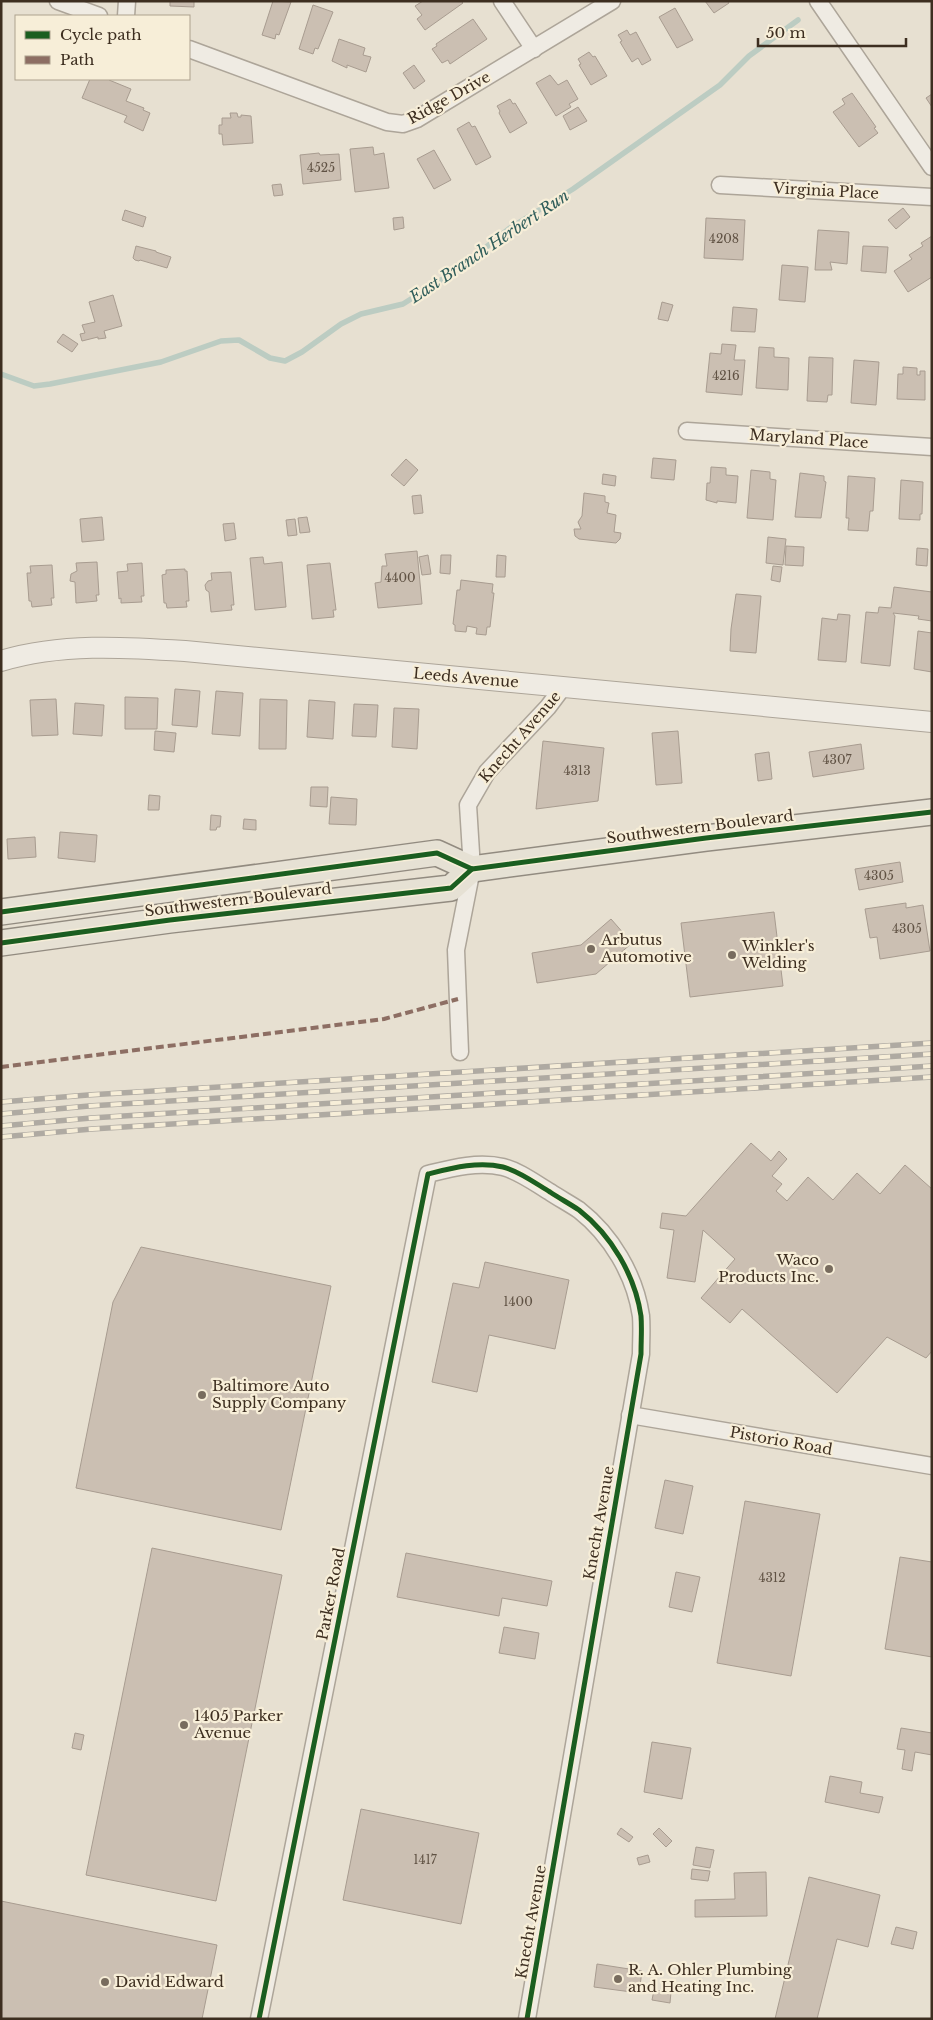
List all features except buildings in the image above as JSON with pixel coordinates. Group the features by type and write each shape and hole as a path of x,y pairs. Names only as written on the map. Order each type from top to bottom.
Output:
{"main road":[{"name":"Southwestern Boulevard","path":"1,912 437,853 472,869 706,838 932,812"},
{"name":"Southwestern Boulevard","path":"1,943 170,920 451,888 472,869"}],"street":[{"path":"58,1 96,15"},
{"path":"126,15 128,1"},
{"path":"502,1 534,49"},
{"name":"Ridge Drive","path":"190,49 387,122 403,124 417,119 612,1"},
{"path":"818,1 932,168"},
{"name":"Virginia Place","path":"720,185 932,197"},
{"name":"Maryland Place","path":"687,431 932,447"},
{"name":"Leeds Avenue","path":"1,661 64,650 119,646 932,722"},
{"name":"Knecht Avenue","path":"460,1052 456,950 472,869 468,805 487,772 548,707 563,687"},
{"name":"Knecht Avenue","path":"428,1174 456,1167 482,1165 504,1168 526,1178 578,1210 601,1230 620,1256 633,1286 641,1316 641,1354 527,2019"},
{"name":"Parker Road","path":"259,2019 428,1174"},
{"name":"Pistorio Road","path":"630,1415 932,1466"}],"waterway":[{"name":"East Branch Herbert Run","path":"1,374 34,386 50,384 161,362 221,341 239,340 270,358 285,361 302,352 341,324 361,314 403,304 460,268 510,228 573,189 720,85 749,56 798,20"}],"railway":[{"path":"1,1102 932,1043"},
{"path":"1,1114 89,1106 932,1054"},
{"path":"1,1126 91,1118 932,1066"},
{"path":"1,1137 92,1129 932,1077"}],"marked path":[{"path":"1,1067 384,1019 458,999"}],"cycle path":[{"path":"1,912 437,853 472,869 706,838 932,812"},
{"path":"1,943 170,920 451,888 472,869"},
{"path":"259,2019 428,1174 465,1166 484,1165 503,1167 521,1174 579,1210 591,1220 620,1257 633,1286 641,1316 641,1354 527,2019"}],"place":[{"name":"Arbutus Automotive","path":"591,949"},
{"name":"Winkler's Welding","path":"732,955"},
{"name":"Waco Products Inc.","path":"829,1269"},
{"name":"Baltimore Auto Supply Company","path":"202,1395"},
{"name":"1405 Parker Avenue","path":"184,1725"},
{"name":"R. A. Ohler Plumbing and Heating Inc.","path":"618,1979"},
{"name":"David Edward","path":"105,1982"}]}
